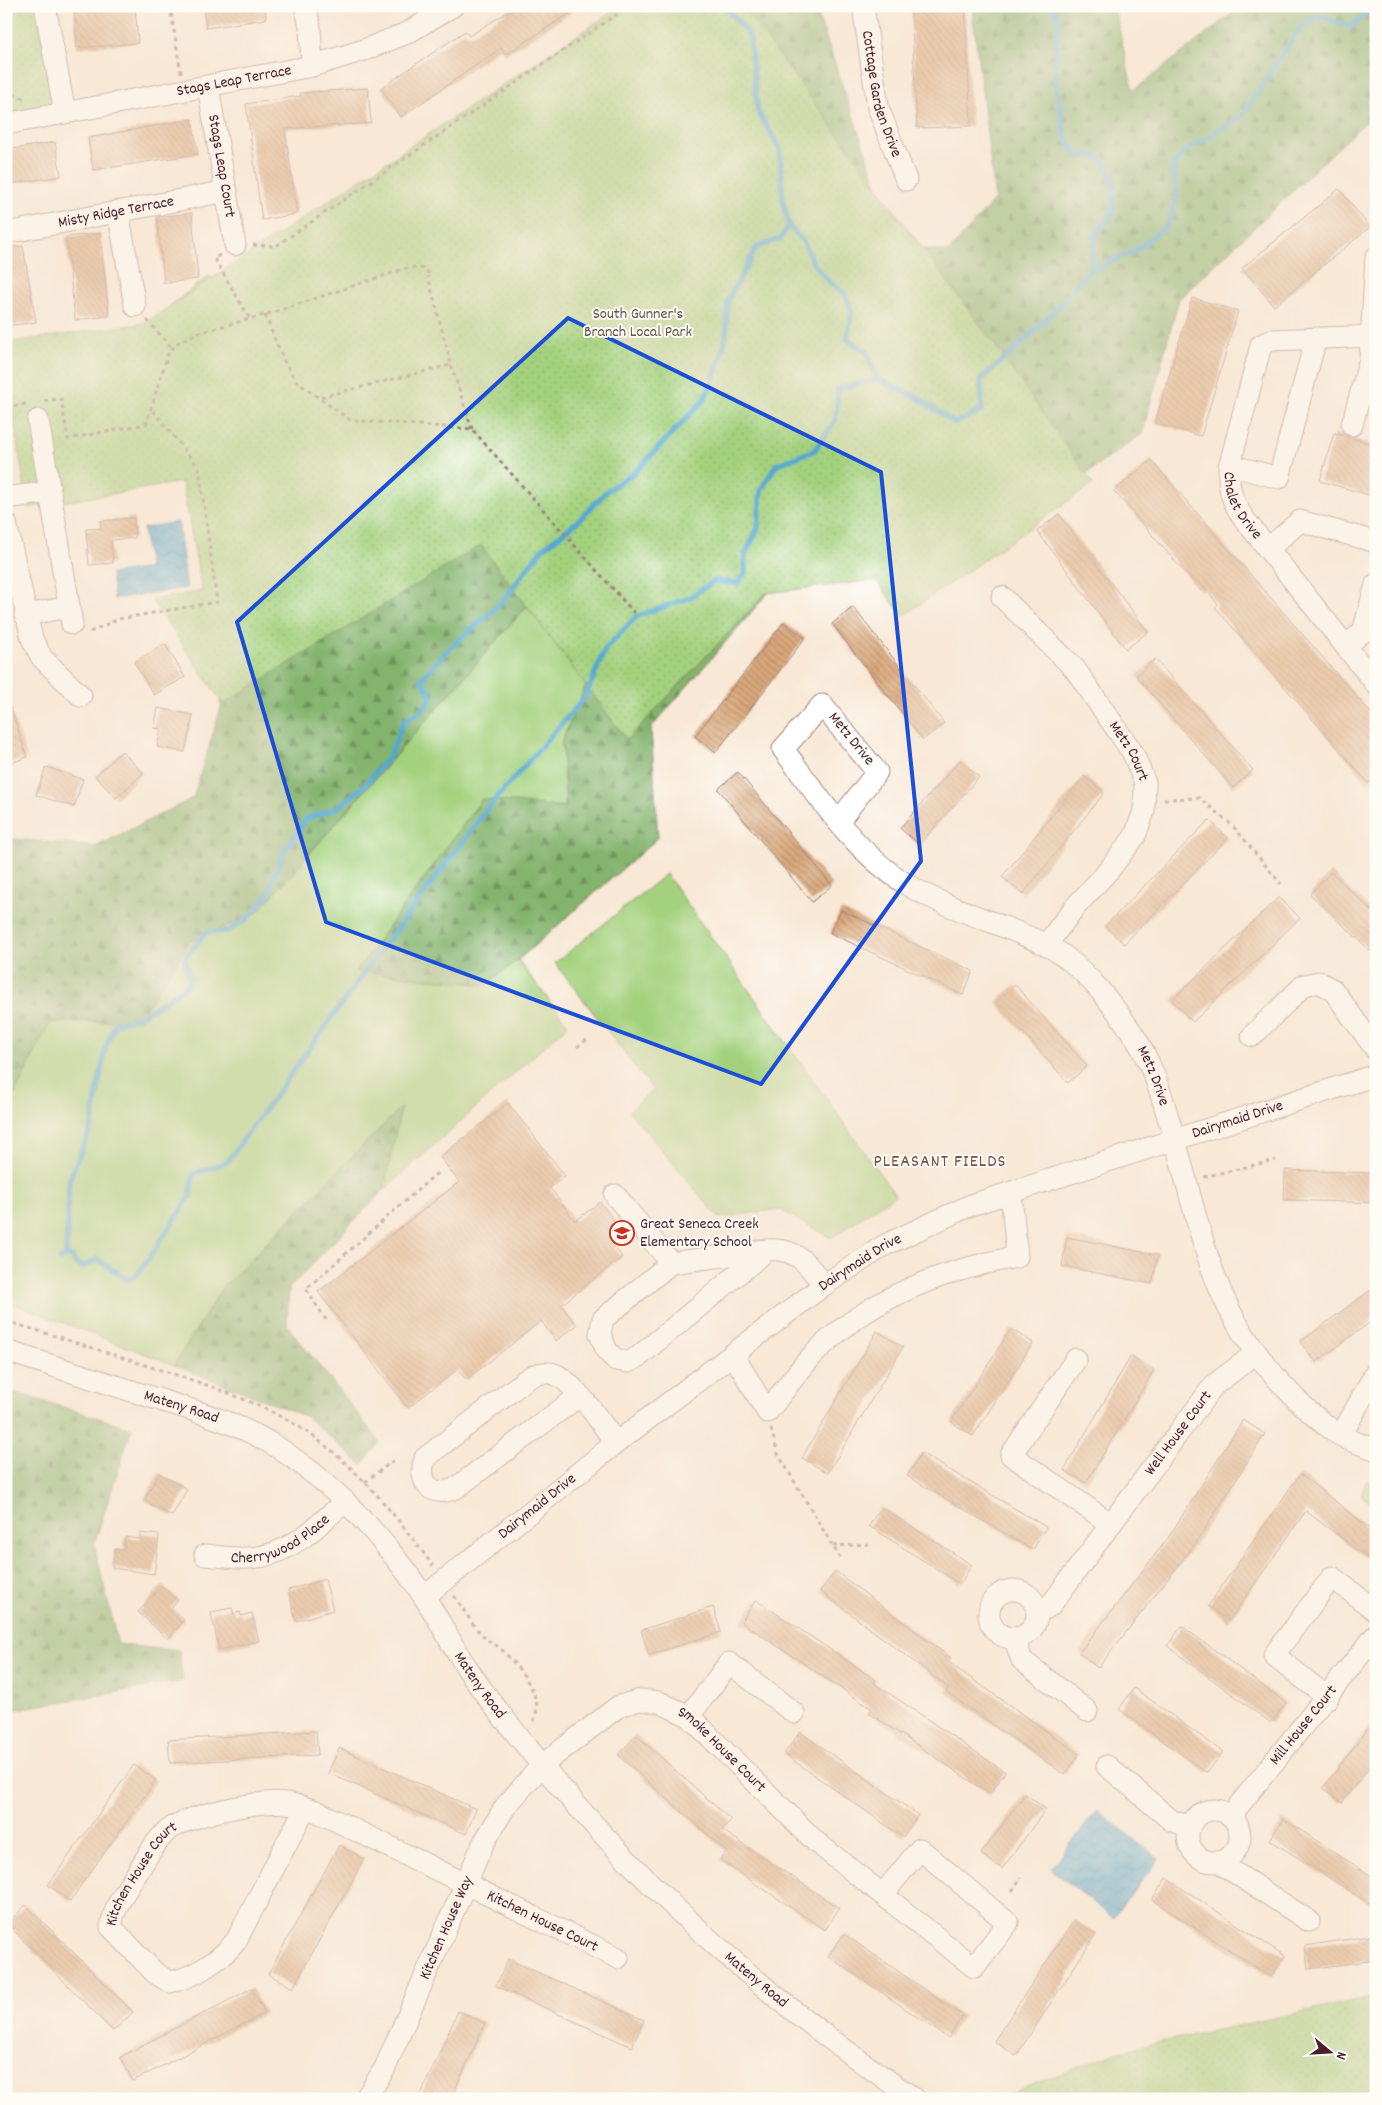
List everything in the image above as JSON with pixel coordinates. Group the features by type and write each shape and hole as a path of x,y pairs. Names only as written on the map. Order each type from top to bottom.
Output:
{"street":[{"path":"45,6 65,113"},
{"path":"305,6 310,26 312,66"},
{"name":"Stags Leap Terrace","path":"6,124 312,66 364,50 406,33 453,6"},
{"name":"Cottage Garden Drive","path":"863,6 878,107 906,180"},
{"name":"Stags Leap Court","path":"208,86 235,245"},
{"name":"Misty Ridge Terrace","path":"6,233 227,191"},
{"path":"118,211 135,306"},
{"path":"1352,426 1370,359 1374,336 1376,257"},
{"name":"Chalet Drive","path":"1374,336 1272,340 1261,345 1230,464 1228,488 1234,504 1376,684"},
{"path":"1230,464 1279,478 1316,338"},
{"path":"25,615 75,622 50,492 38,408"},
{"path":"6,498 50,492"},
{"path":"1268,549 1300,521 1376,542"},
{"path":"6,523 25,615 32,639 42,658 81,696"},
{"path":"1345,646 1363,632 1376,584"},
{"name":"Metz Court","path":"1002,597 1076,669 1133,753 1145,783 1144,811 1135,836 1046,945"},
{"name":"Metz Drive","path":"838,822 877,772 822,705 783,749 848,836 877,864 907,885 969,914 1046,945 1078,968 1130,1029 1158,1082 1216,1280 1232,1317 1255,1354 1302,1406 1341,1436 1376,1450"},
{"path":"1252,1036 1304,985 1319,982 1333,990 1376,1050"},
{"name":"Dairymaid Drive","path":"424,1597 616,1443 824,1284 885,1245 971,1205 1376,1075"},
{"path":"733,1354 767,1412 814,1354 853,1320 892,1295 969,1267 1017,1257 1011,1193"},
{"path":"615,1195 671,1263"},
{"path":"768,1250 650,1349 628,1362 616,1360 607,1351 600,1334 603,1319 671,1263 768,1250 779,1249 794,1253 805,1261 824,1284"},
{"name":"Mateny Road","path":"6,1352 232,1423 277,1447 346,1501 389,1550 424,1597 468,1670 542,1765 658,1892 730,1958 854,2058 915,2099"},
{"name":"Well House Court","path":"1014,1638 1023,1636 1030,1630 1035,1622 1037,1613 1050,1606 1214,1385 1255,1354"},
{"path":"1076,1359 1011,1455 1111,1524"},
{"path":"1341,1436 1376,1372"},
{"path":"579,1396 456,1488 445,1493 433,1490 425,1483 421,1469 425,1458 528,1378 540,1373 554,1373 566,1380 579,1396 616,1443"},
{"name":"Cherrywood Place","path":"205,1555 249,1558 274,1553 292,1545 309,1534 346,1501"},
{"path":"1328,1698 1274,1655 1332,1577 1376,1611"},
{"path":"1037,1613 1029,1596 1021,1591 1012,1590 1003,1592 995,1598 989,1614 991,1624 997,1632 1014,1638 1022,1660 1087,1710"},
{"name":"Mill House Court","path":"1233,1817 1236,1809 1328,1698 1376,1635"},
{"path":"689,1716 729,1663 794,1713"},
{"name":"Smoke House Court","path":"542,1765 619,1706 640,1700 658,1702 689,1716 816,1842 974,1967 1008,1922 920,1849 883,1894"},
{"name":"Kitchen House Way","path":"365,2099 384,2070 483,1844 505,1807 542,1765"},
{"path":"1107,1766 1172,1821 1189,1826"},
{"name":"Kitchen House Court","path":"305,1808 236,1941 227,1952 182,1980 170,1982 155,1973 111,1927 113,1910 155,1844 172,1828 184,1821 256,1803 286,1802 316,1811 618,1958"},
{"path":"1214,1809 1224,1811 1233,1817 1239,1825 1241,1836 1239,1846 1233,1855 1224,1861 1209,1862 1195,1855 1190,1847 1187,1836 1189,1826 1195,1817 1204,1811 1214,1809"},
{"path":"1224,1861 1226,1867 1309,1921"}],"path":[{"path":"170,6 184,91"},
{"path":"276,246 629,6"},
{"path":"214,258 250,319"},
{"path":"6,407 38,408 61,399 68,439 146,424 168,354 176,343 197,333 250,319 410,267 426,269"},
{"path":"426,269 429,276"},
{"path":"426,269 451,365 472,429 638,616"},
{"path":"135,306 172,348"},
{"path":"265,314 283,358 297,382 350,420 472,429"},
{"path":"320,397 451,365"},
{"path":"75,622 118,619 217,602 199,468 151,408"},
{"path":"1145,799 1199,798 1232,826 1281,884"},
{"path":"577,1048 589,1038"},
{"path":"1187,1181 1276,1160"},
{"path":"326,1320 306,1289 438,1172"},
{"path":"767,1412 778,1454 840,1558"},
{"path":"365,1482 394,1460"},
{"path":"834,1546 872,1544"},
{"path":"1012,1891 1022,1877"}],"highlighted area":[{"path":"568,318 881,472 921,861 761,1084 326,922 237,622"}],"green space":[{"path":"6,6 45,6 65,113 6,123"},
{"name":"South Gunner's Branch Local Park","path":"621,6 742,6 988,336 1093,484 903,616 876,580 766,593 627,740 481,545 223,704 152,600 202,591 182,482 28,508 6,374 6,343 145,323"},
{"path":"628,6 815,6 878,188 922,248 948,252 995,199 972,9 974,6 1114,6 1133,91 1242,6 1376,6 1376,112 1179,299 1142,434 936,581 878,503 775,585 651,728 658,838 518,960 484,985 356,971 482,799 566,807 562,741 653,529 642,475 257,913 190,941 138,1020 50,1022 6,1112 6,838 95,847 193,798 221,707 179,378 138,331 209,275 338,427"},
{"path":"700,435 562,741 566,808 356,971 484,985 518,960 568,1025 384,1190 400,1109 223,1287 174,1365 6,1301 6,1112 50,1022 138,1020 190,941 257,913 642,475"},
{"path":"666,874 895,1195 831,1238 779,1209 719,1218 629,1111 653,1090 555,963"},
{"path":"401,1107 384,1190 289,1288 287,1325 380,1442 362,1465 307,1417 174,1365 223,1287"},
{"path":"6,1390 132,1428 94,1544 118,1644 179,1651 183,1681 6,1711"},
{"path":"1367,1480 1376,1484 1376,1504 1361,1495"},
{"path":"1376,1996 1376,2099 996,2099 1119,2051"}],"water":[{"path":"178,522 187,588 114,599 111,574 149,568 143,528"},
{"path":"1097,1810 1159,1859 1113,1918 1051,1869"}],"building":[{"path":"74,6 135,6 138,43 77,48"},
{"path":"203,6 265,6 266,19 206,28"},
{"path":"517,6 581,6 505,55 501,48 401,117 381,88 465,31 469,36"},
{"path":"911,6 965,6 971,126 917,128"},
{"path":"368,88 371,123 285,129 297,214 262,220 246,104 301,96 300,93"},
{"path":"192,119 198,154 93,170 88,138"},
{"path":"55,142 61,176 10,184 6,150"},
{"path":"1339,189 1370,227 1274,306 1242,268"},
{"path":"192,213 198,279 164,283 157,217"},
{"path":"100,233 109,316 75,320 66,237"},
{"path":"23,246 36,322 6,326 6,248"},
{"path":"1192,298 1238,311 1201,436 1155,423"},
{"path":"1334,433 1376,445 1376,497 1320,481"},
{"path":"1151,460 1376,719 1376,776 1368,783 1215,607 1218,604 1205,588 1201,591 1114,491"},
{"path":"1059,514 1148,632 1126,649 1037,531"},
{"path":"134,518 135,538 111,540 113,563 89,565 86,529 101,528 100,521"},
{"path":"853,607 944,723 923,740 832,624"},
{"path":"784,622 805,638 716,752 695,736"},
{"path":"165,644 185,677 154,695 134,662"},
{"path":"1155,659 1253,770 1233,788 1136,676"},
{"path":"6,703 9,703 27,757 6,765"},
{"path":"158,708 193,715 185,752 157,747 161,729 154,728"},
{"path":"122,751 143,773 116,798 95,776"},
{"path":"960,760 979,777 919,845 900,828"},
{"path":"46,767 83,779 74,807 36,795"},
{"path":"738,772 832,885 812,902 718,789"},
{"path":"1084,776 1104,793 1023,894 1002,877"},
{"path":"1209,820 1228,838 1124,944 1105,926"},
{"path":"1331,872 1376,915 1376,956 1310,894"},
{"path":"1279,897 1300,918 1193,1022 1172,1000"},
{"path":"841,910 973,971 963,995 830,933"},
{"path":"1015,985 1087,1066 1068,1083 996,1002"},
{"path":"508,1103 565,1176 550,1188 575,1221 600,1202 627,1238 615,1248 622,1257 561,1305 577,1325 556,1341 541,1321 466,1380 458,1369 408,1408 318,1292 459,1182 440,1157"},
{"path":"1285,1170 1376,1173 1376,1203 1284,1200"},
{"path":"1067,1237 1158,1255 1152,1284 1062,1266"},
{"path":"1376,1286 1376,1318 1316,1362 1300,1342"},
{"path":"1011,1329 1033,1343 973,1436 951,1422"},
{"path":"877,1331 903,1347 828,1473 802,1458"},
{"path":"1131,1356 1154,1370 1086,1483 1064,1470"},
{"path":"1243,1420 1265,1434 1196,1543 1098,1668 1079,1653 1168,1538"},
{"path":"921,1453 1046,1527 1033,1550 907,1476"},
{"path":"159,1473 187,1489 172,1516 144,1500"},
{"path":"1300,1474 1376,1533 1376,1565 1306,1511 1229,1621 1208,1606"},
{"path":"881,1507 972,1565 960,1584 869,1526"},
{"path":"140,1533 159,1535 154,1574 112,1568 115,1549 124,1550 125,1537 140,1539"},
{"path":"835,1571 951,1658 948,1662 1079,1754 1065,1775 946,1692 949,1688 820,1591"},
{"path":"325,1579 333,1610 296,1621 288,1590"},
{"path":"162,1586 178,1600 171,1608 184,1620 168,1639 138,1612"},
{"path":"756,1600 876,1680 874,1683 1005,1772 990,1794 869,1713 872,1709 741,1622"},
{"path":"713,1607 721,1632 649,1655 641,1630"},
{"path":"232,1608 234,1614 240,1612 241,1616 252,1613 259,1641 219,1650 211,1612"},
{"path":"1182,1626 1286,1703 1271,1723 1167,1646"},
{"path":"1134,1688 1223,1752 1207,1773 1119,1709"},
{"path":"1376,1718 1376,1758 1342,1803 1323,1788"},
{"path":"316,1731 318,1755 170,1763 168,1740"},
{"path":"800,1732 918,1815 903,1837 784,1754"},
{"path":"636,1735 731,1820 722,1830 839,1908 825,1930 720,1860 726,1851 618,1755"},
{"path":"339,1748 476,1809 466,1834 328,1773"},
{"path":"134,1765 156,1780 70,1901 48,1885"},
{"path":"1025,1794 1046,1809 1002,1869 981,1854"},
{"path":"1283,1819 1376,1879 1376,1908 1270,1840"},
{"path":"339,1845 364,1859 293,1988 268,1974"},
{"path":"1166,1878 1285,1956 1271,1977 1152,1900"},
{"path":"26,1905 133,2012 113,2031 7,1924"},
{"path":"1074,1920 1096,1934 1016,2056 994,2041"},
{"path":"844,1934 963,2016 948,2038 828,1956"},
{"path":"1376,1935 1376,1960 1308,1969 1305,1946"},
{"path":"508,1959 644,2020 632,2047 496,1986"},
{"path":"252,1988 265,2013 133,2081 120,2057"},
{"path":"458,2011 485,2023 451,2099 419,2099"}],"waterway":[{"path":"60,1260 66,1255 69,1180 91,1128 105,1049 115,1024 141,1016 187,986 190,978 184,958 207,932 228,931 246,920 267,897 282,855 306,819 337,808 364,786 389,757 404,721 420,712 430,700 430,693 421,679 448,650 501,603 542,549 577,522 607,491 635,472 704,400 718,368 726,337 728,300 757,247 780,239 789,226 783,201 780,149 758,112 749,34 724,6"},
{"path":"1052,6 1059,20 1055,81 1065,136 1074,153 1102,158 1114,183 1112,214 1095,236 1090,270"},
{"path":"66,1255 72,1257 75,1263 83,1267 97,1259 128,1280 138,1274 190,1197 193,1174 227,1162 372,962 492,803 586,696 605,649 637,616 689,598 714,581 738,583 745,573 745,555 758,528 761,490 776,465 815,450 836,419 838,389 877,379 918,398 955,423 982,411 981,379 1016,349 1059,306 1090,270 1133,252 1168,225 1177,194 1173,166 1184,152 1242,116 1301,26 1321,16 1350,27 1376,6"},
{"path":"789,226 804,243 813,263 828,281 845,294 852,312 847,339 866,351 877,379"}],"place":[{"name":"Great Seneca Creek Elementary School","path":"622,1233"}],"district":[{"name":"PLEASANT FIELDS","path":"940,1162"}]}
